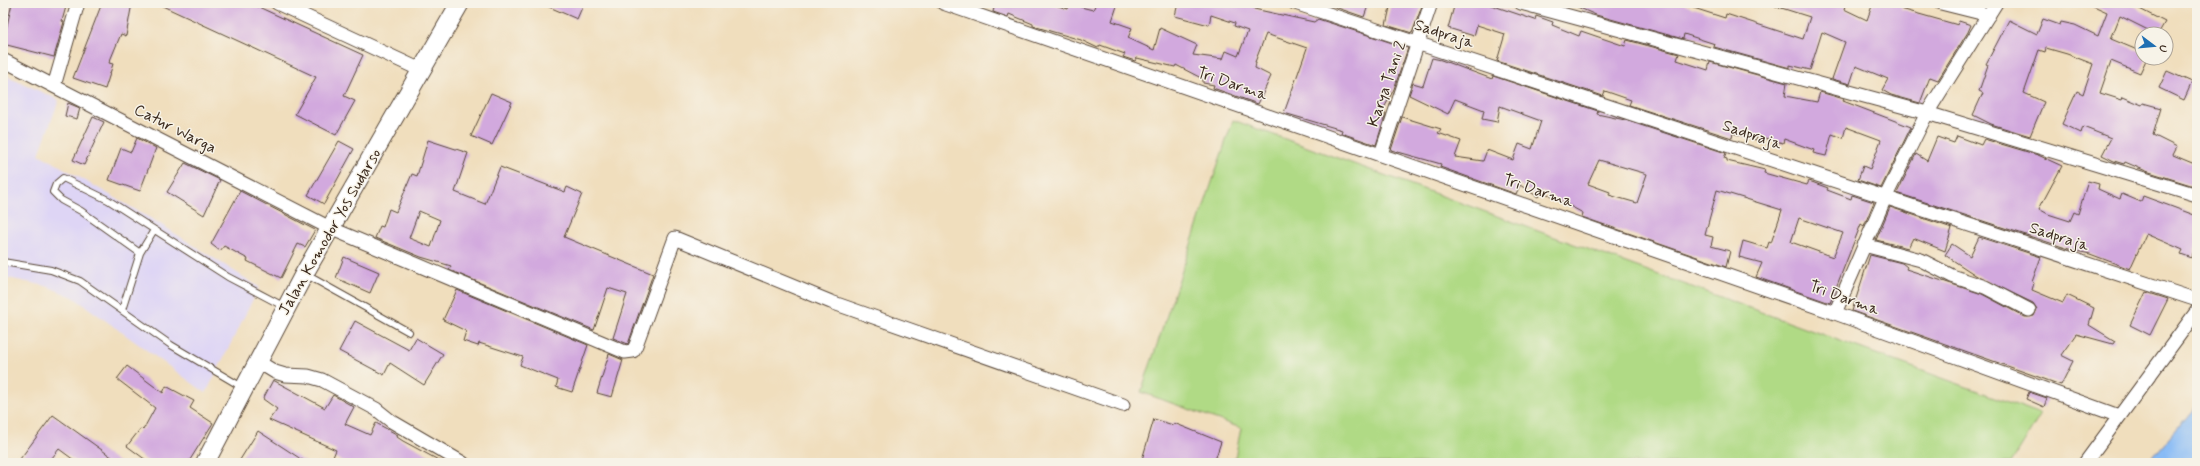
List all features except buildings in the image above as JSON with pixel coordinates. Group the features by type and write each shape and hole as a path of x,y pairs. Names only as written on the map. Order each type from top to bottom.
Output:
{"street":[{"path":"54,86 78,3"},
{"path":"277,3 423,71"},
{"name":"Jalan Komodor Yos Sudarso","path":"205,463 257,361 304,274 423,71 460,3"},
{"name":"Tri Darma","path":"943,3 1835,313 2119,416"},
{"name":"Sadpraja","path":"1295,3 2197,300"},
{"name":"Karya Tani 2","path":"1380,154 1419,44 1431,3"},
{"path":"1521,3 1927,113 2197,195"},
{"path":"1941,3 1989,15"},
{"path":"1835,313 1884,198 1927,113 1996,3"},
{"name":"Catur Warga","path":"3,60 330,228 629,353 636,345 675,238 831,302 1123,405"},
{"path":"1864,244 1921,260 1952,276 1984,287 2028,310"},
{"path":"2085,463 2197,311"},
{"path":"257,361 280,373 308,376 322,380 376,409 391,421 463,463"}],"lane":[{"path":"140,253 81,211 61,200 53,192 56,184 62,178 71,180 108,200 228,277 286,308"},
{"path":"122,310 140,253 154,230"},
{"path":"3,262 65,274 80,281 171,345 244,388"},
{"path":"304,274 409,332"}],"shaded area":[{"path":"3,74 59,100 39,154 157,222 259,287 206,393 73,297 46,286 3,277"}],"green space":[{"path":"1233,120 2041,414 2011,463 1234,463 1241,428 1141,392"}],"water":[{"path":"2197,405 2197,463 2148,463"}]}
